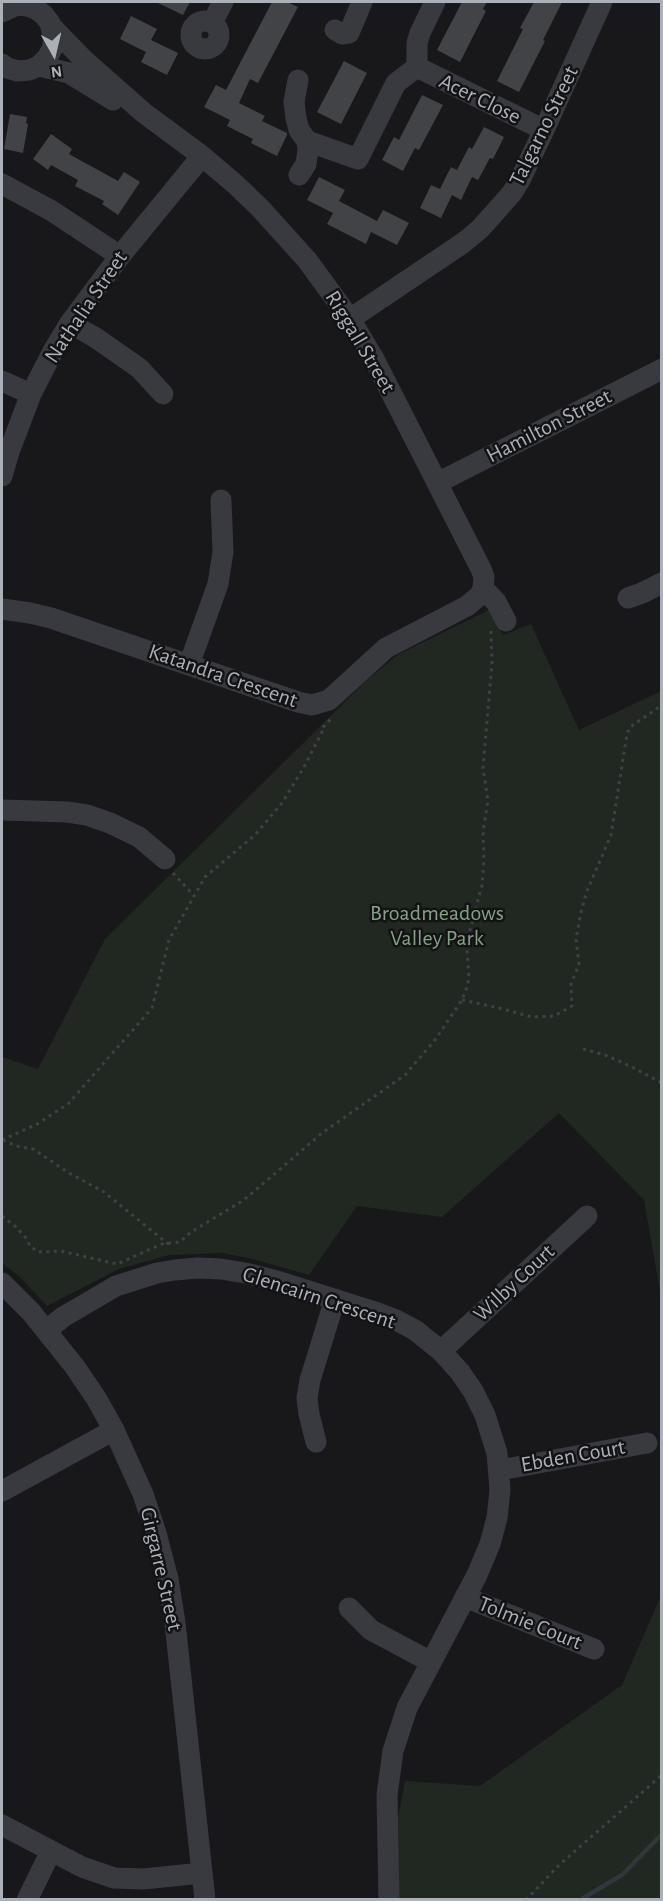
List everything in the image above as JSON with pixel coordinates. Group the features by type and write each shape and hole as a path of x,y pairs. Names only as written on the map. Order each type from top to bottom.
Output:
{"street":[{"path":"39,66 52,49 54,39 48,2"},
{"path":"212,23 223,2"},
{"path":"335,30 342,34 348,33 362,2"},
{"name":"Talgarno Street","path":"350,319 463,243 480,229 512,193 544,130 602,2"},
{"path":"298,80 294,102 299,130 308,141 358,159 396,83 417,67 417,43 432,4"},
{"name":"Riggall Street","path":"5,9 17,5 27,6 44,15 85,62 144,113 235,184 307,260 350,319 379,369 481,568 484,577 483,588 496,602 497,623"},
{"name":"Riggall Street","path":"2,64 18,71 39,66 69,73 110,98 144,113"},
{"name":"Acer Close","path":"417,67 544,130"},
{"path":"299,175 306,164 308,141"},
{"name":"Nathalia Street","path":"2,476 31,394 52,352 70,323 120,256 202,156"},
{"path":"2,184 52,211 120,256"},
{"path":"70,323 140,368 163,394"},
{"name":"Hamilton Street","path":"437,483 662,369"},
{"path":"2,381 31,394"},
{"path":"189,665 218,584 223,552 221,500"},
{"path":"628,598 662,583"},
{"name":"Katandra Crescent","path":"2,609 51,618 312,705 329,700 386,648 476,600 483,588"},
{"path":"2,810 67,812 87,815 139,837 169,866"},
{"name":"Wilby Court","path":"441,1351 588,1216"},
{"name":"Glencairn Crescent","path":"47,1330 63,1317 116,1286 175,1270 222,1269 245,1273 335,1299 396,1320 415,1330 441,1351 466,1381 485,1415 497,1453 500,1470 497,1518 490,1544 399,1727 389,1772 387,1818 389,1899"},
{"name":"Girgarre Street","path":"2,1283 47,1330 75,1367 114,1430 143,1494 156,1533 168,1579 175,1623 205,1899"},
{"path":"316,1442 307,1398 310,1380 335,1299"},
{"path":"2,1491 114,1430"},
{"name":"Ebden Court","path":"500,1470 647,1443"},
{"name":"Tolmie Court","path":"465,1597 594,1649"},
{"path":"349,1608 372,1630 431,1662"},
{"path":"2,1825 82,1867 114,1878 143,1880 202,1873"},
{"path":"27,1899 51,1851"}],"path":[{"path":"2,1216 16,1227 30,1246 38,1252 61,1251 117,1264 162,1244 180,1242 191,1232 244,1200 322,1133 405,1075 435,1040 462,1000 469,978 467,948 469,934 484,873 483,831 488,801 483,768 492,632 497,623"},
{"path":"462,1000 532,1017 554,1016 572,1006 571,984 578,968 576,939 581,912 587,891 611,835 627,734 630,727 662,705"},
{"path":"2,1140 37,1124 68,1104 152,1008 169,940 205,878 255,835 282,803 304,767 322,732 321,729 333,717"},
{"path":"169,866 194,896"},
{"path":"583,1049 605,1055 662,1083"},
{"path":"2,1140 16,1146 33,1149 69,1173 104,1192 168,1244"},
{"path":"526,1899 567,1858 662,1775"}],"green space":[{"name":"Broadmeadows Valley Park","path":"489,610 503,635 531,624 579,730 661,691 661,1297 644,1200 559,1113 442,1217 357,1206 309,1275 223,1253 169,1255 119,1269 47,1306 20,1277 2,1263 2,1057 38,1069 105,939 367,680 399,654"},
{"path":"661,1596 661,1899 399,1900 398,1818 405,1781 480,1786 622,1685"}],"building":[{"path":"156,2 190,2 183,15"},
{"path":"272,2 287,2 298,7 258,83 250,79 239,103 265,116 262,121 287,133 277,156 251,143 253,139 227,126 230,120 204,107 216,85 226,90"},
{"path":"462,2 487,2 483,9 486,11 460,62 437,50"},
{"path":"534,2 562,2 519,92 497,81"},
{"path":"131,16 157,29 151,40 178,53 167,75 141,62 146,52 120,39"},
{"path":"344,61 367,73 341,124 317,112"},
{"path":"422,95 443,105 419,150 415,148 403,171 382,160 394,137 399,140"},
{"path":"10,114 27,117 23,153 4,149"},
{"path":"484,127 504,137 493,159 490,158 478,180 472,177 461,200 452,195 441,218 420,208 431,185 440,189 451,167 457,170 469,147 472,149"},
{"path":"51,134 72,149 69,154 118,181 124,172 140,182 118,215 102,204 104,201 75,186 78,180 51,165 48,170 33,159"},
{"path":"319,177 345,190 339,201 377,221 383,210 409,223 397,245 371,232 366,244 327,224 333,213 307,200"}],"waterway":[{"path":"580,1900 622,1875 662,1834"}]}
